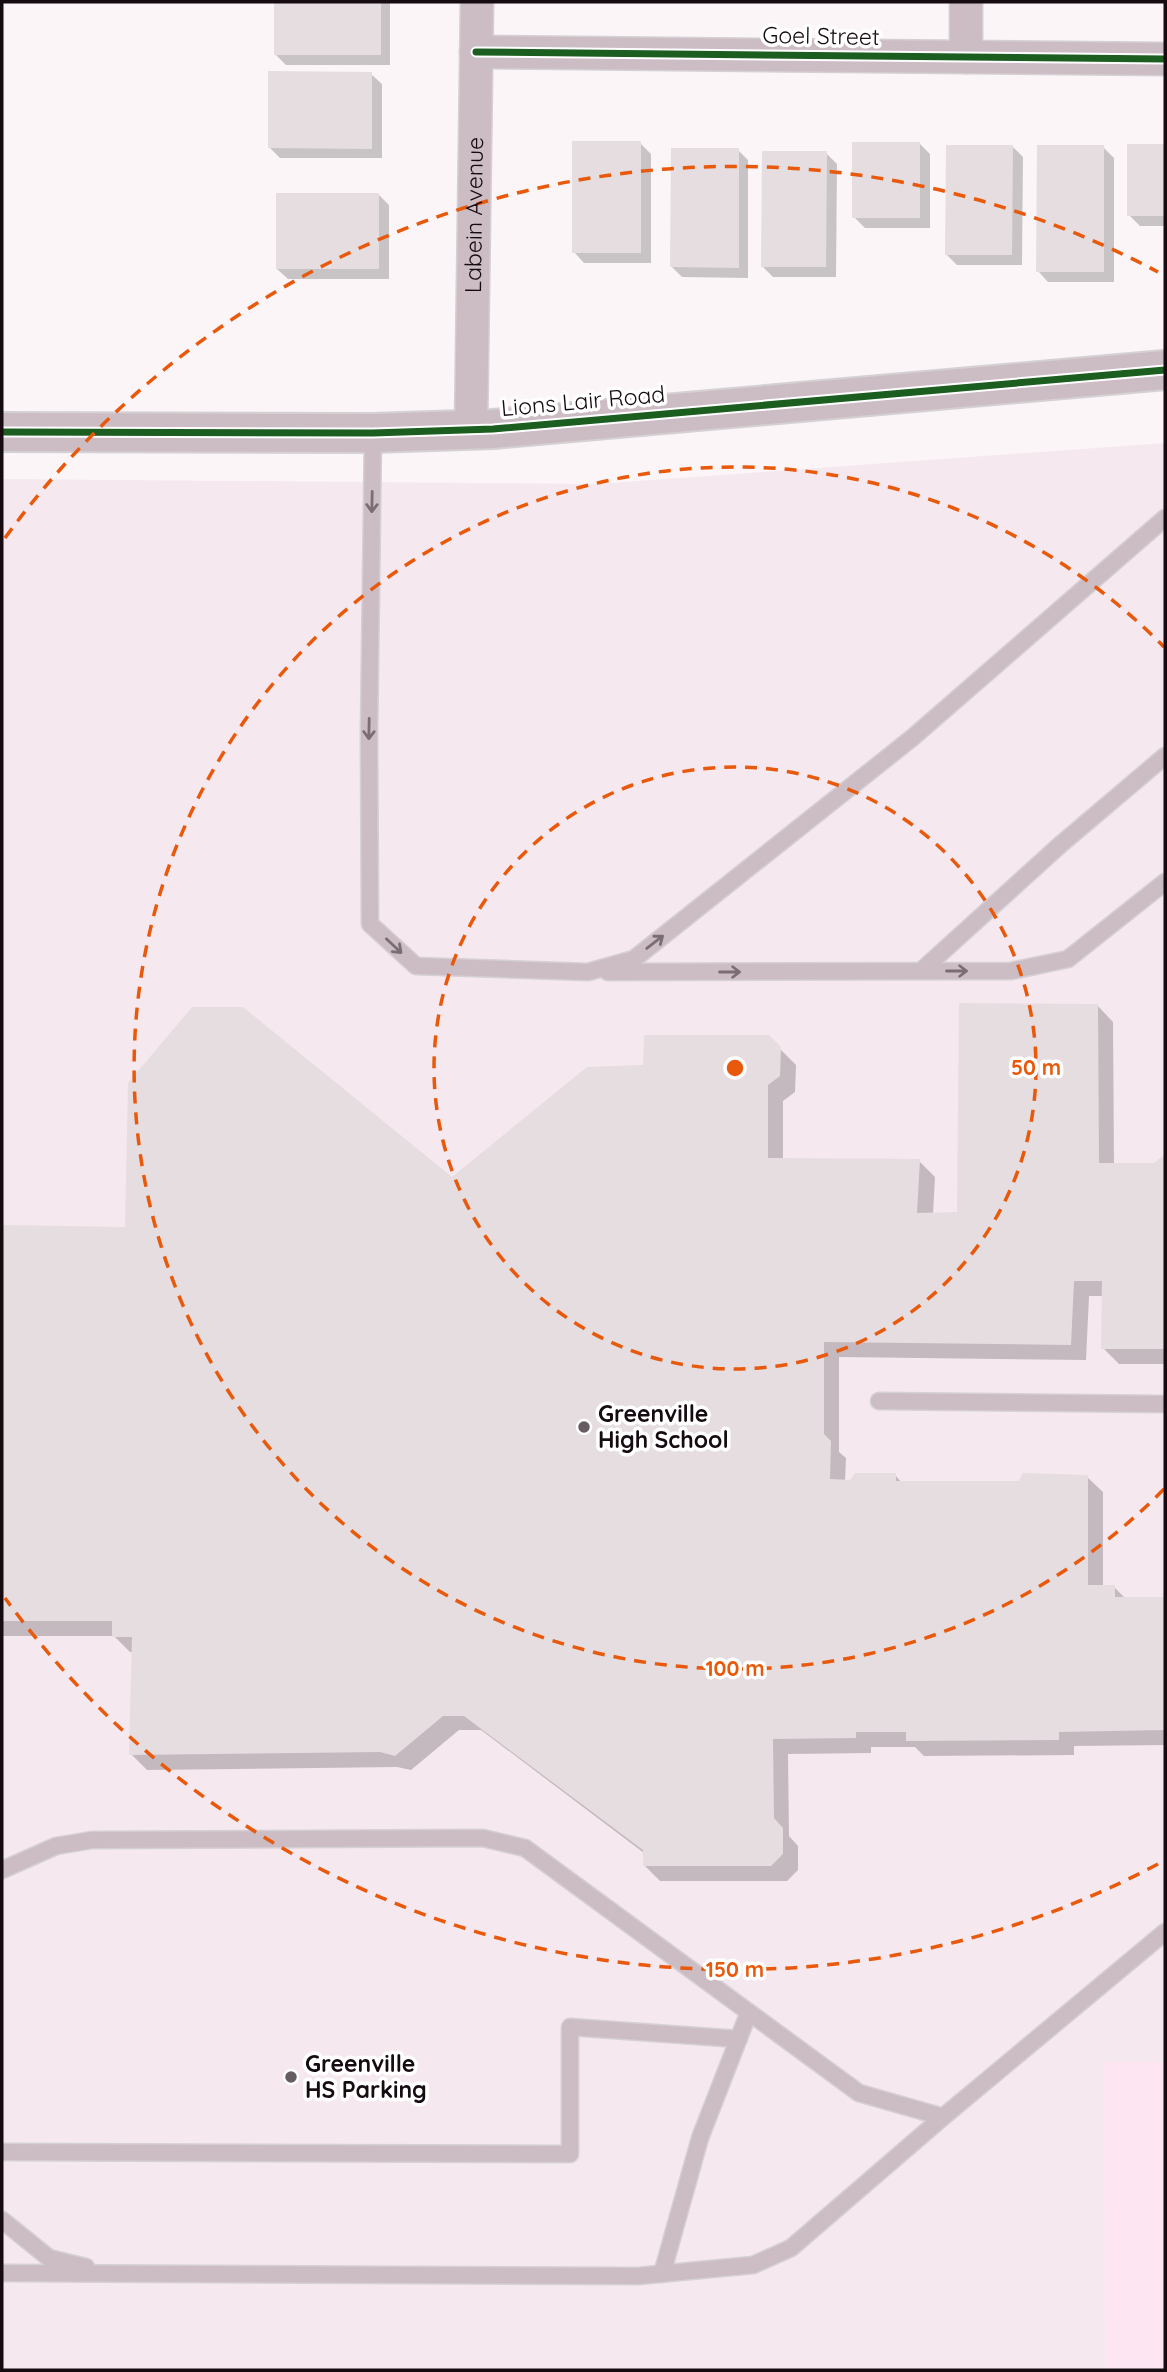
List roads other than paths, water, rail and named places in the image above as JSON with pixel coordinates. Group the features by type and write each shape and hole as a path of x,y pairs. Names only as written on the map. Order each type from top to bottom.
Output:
{"street":[{"name":"Labein Avenue","path":"471,429 477,2"},
{"path":"966,57 967,2"},
{"name":"Goel Street","path":"477,52 1165,59"},
{"name":"Lions Lair Road","path":"2,432 373,433 471,429 1165,370"}],"lane":[{"path":"373,433 369,734 370,924 416,966 588,972 1011,971 1068,959 1165,882"},
{"path":"588,972 634,959 912,738 1165,518"},
{"path":"921,971 1060,845 1165,756"},
{"path":"879,1401 1165,1404"},
{"path":"2,1870 56,1846 92,1840 483,1838 525,1848 859,2093 943,2117"},
{"path":"2,2273 610,2276 752,2265 791,2248 1165,1932"},
{"path":"662,2274 700,2138 749,2012"},
{"path":"2,2152 570,2154 570,2027 739,2039"},
{"path":"2,2220 50,2258 111,2273"}],"place":[{"name":"Greenville High School","path":"584,1427"},
{"name":"Greenville HS Parking","path":"291,2077"}]}
